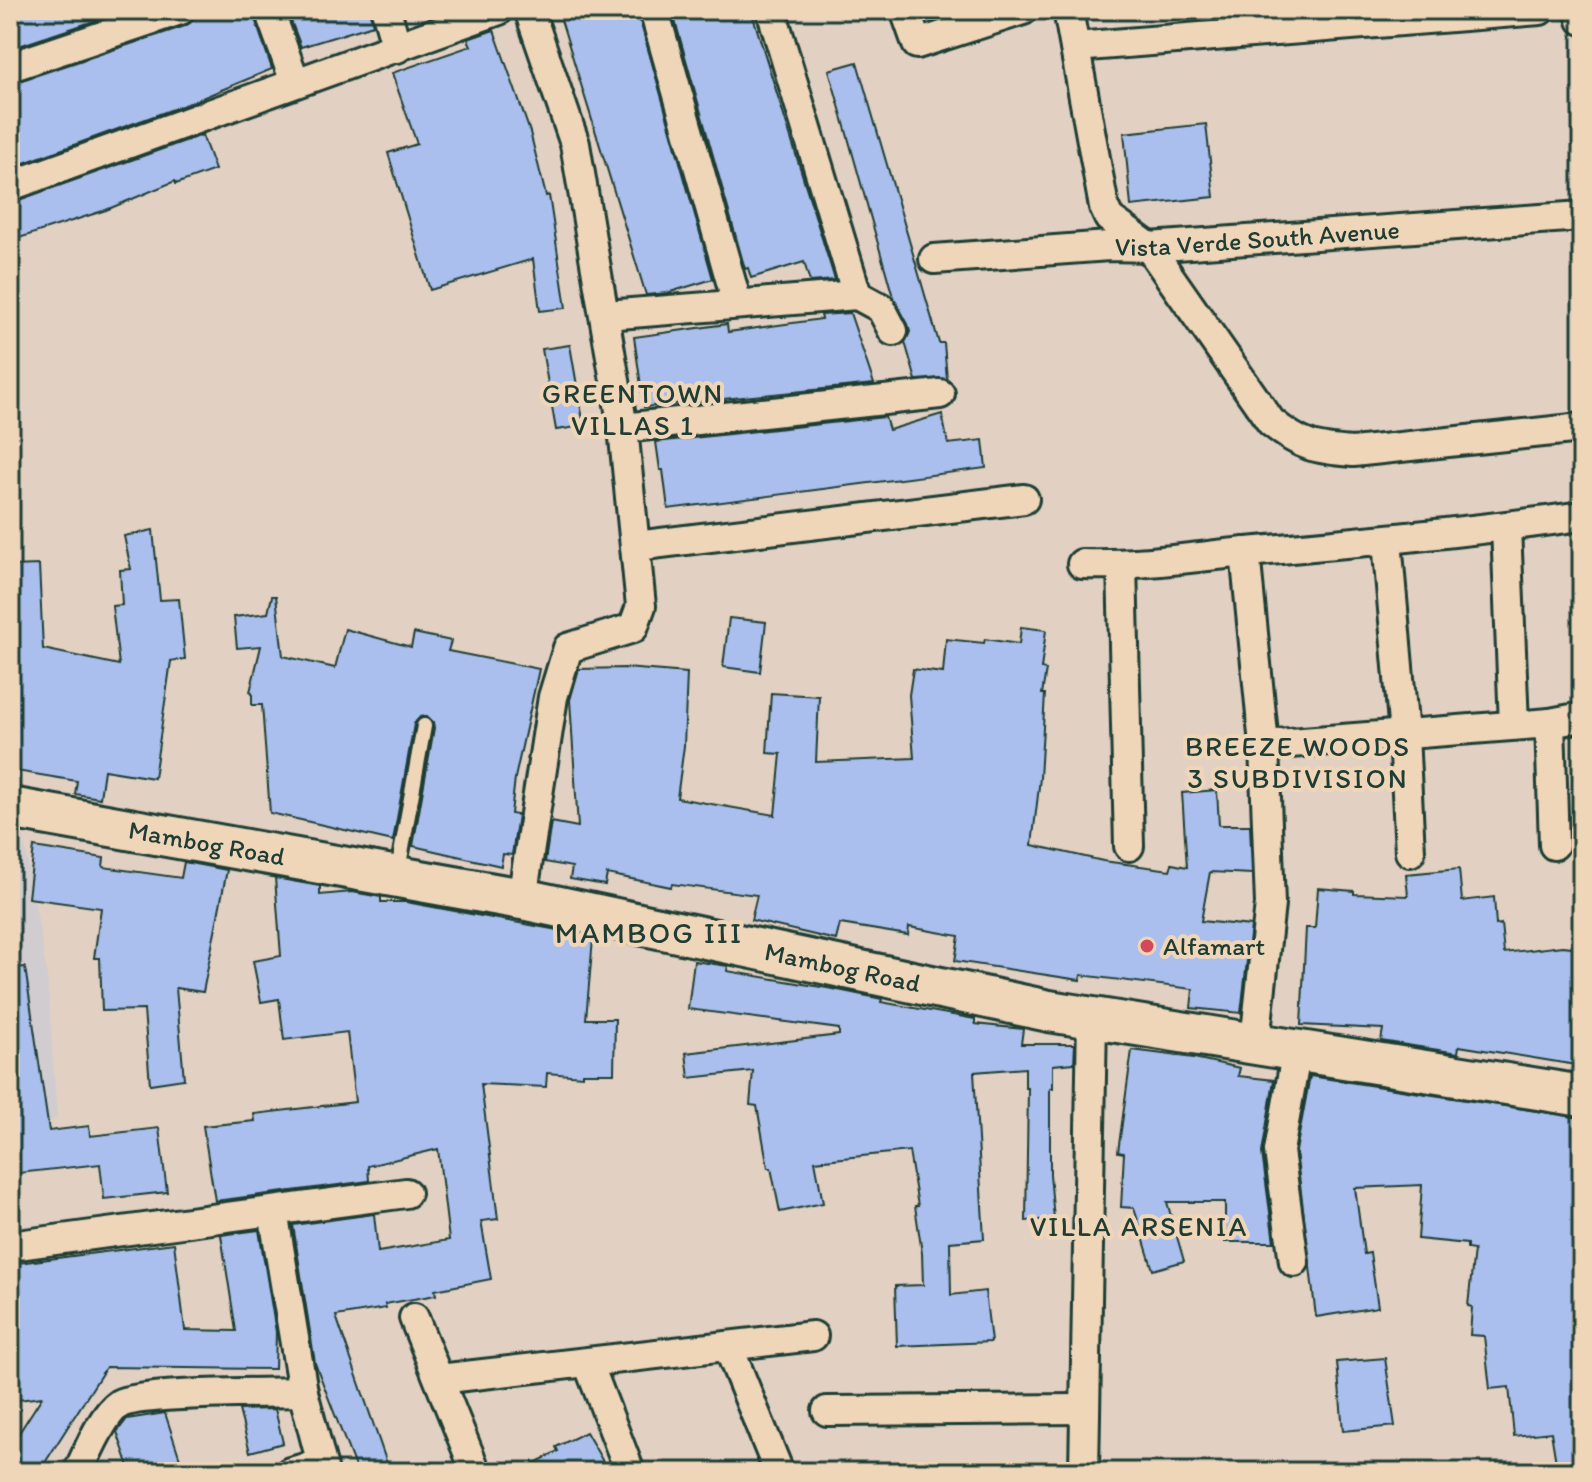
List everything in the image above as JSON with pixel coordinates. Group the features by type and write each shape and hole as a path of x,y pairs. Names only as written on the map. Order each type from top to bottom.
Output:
{"main road":[{"name":"Mambog Road","path":"10,808 522,899 1092,1018 1582,1096"}],"street":[{"path":"10,67 180,10"},
{"path":"269,10 295,82"},
{"path":"386,10 397,48"},
{"path":"10,186 499,10"},
{"path":"522,899 553,697 568,648 633,628 641,606 623,428 575,144 529,10"},
{"path":"654,10 737,303"},
{"path":"771,10 857,295"},
{"path":"905,10 917,44 1023,10"},
{"path":"1068,10 1104,207 1109,218 1149,247 1271,422 1291,438 1318,450 1353,452 1582,428"},
{"path":"1075,47 1274,20 1540,10"},
{"path":"1579,10 1582,20"},
{"name":"Vista Verde South Avenue","path":"934,259 1582,216"},
{"path":"606,315 857,295 881,308 893,331"},
{"path":"623,428 940,394"},
{"path":"636,546 1024,499"},
{"path":"1082,564 1122,565 1387,541 1582,516"},
{"path":"1506,527 1514,725"},
{"path":"1387,541 1404,735 1410,852"},
{"path":"1245,552 1264,745 1270,904 1255,1042"},
{"path":"1122,565 1129,846"},
{"path":"1264,745 1550,723 1582,717"},
{"path":"1550,723 1554,845"},
{"path":"1084,1472 1092,1018"},
{"path":"1294,1262 1279,1151 1297,1049"},
{"path":"10,1246 406,1193"},
{"path":"273,1211 303,1392 322,1468 290,1472"},
{"path":"414,1318 476,1472"},
{"path":"439,1379 813,1336"},
{"path":"728,1346 779,1472"},
{"path":"588,1363 630,1472"},
{"path":"78,1472 108,1415 120,1404 155,1398 303,1392"},
{"path":"827,1411 1085,1409"}],"lane":[{"path":"397,876 424,726"}],"shaded area":[{"path":"10,822 21,822 47,974 57,1118 10,1140"}],"building":[{"path":"10,10 127,10 10,49"},
{"path":"197,10 252,10 272,69 190,103 10,168 10,84 185,26 193,21"},
{"path":"287,10 369,10 373,25 301,47"},
{"path":"558,10 637,10 713,279 667,293 646,295"},
{"path":"672,10 751,10 835,280 810,282 804,262 751,278 748,268 745,269"},
{"path":"494,30 530,132 546,196 549,195 566,308 540,311 533,259 430,290 388,153 417,144 392,73 471,46 468,39"},
{"path":"857,62 939,343 944,343 947,379 916,380 905,342 910,332 908,324 893,297 829,70"},
{"path":"1206,124 1214,197 1131,206 1124,133"},
{"path":"202,135 215,170 176,184 175,181 106,210 10,241 10,203"},
{"path":"850,313 874,384 644,407 634,337 727,324 728,332 822,319 821,315"},
{"path":"570,345 584,426 556,430 542,349"},
{"path":"942,414 948,444 983,440 986,468 668,509 656,442 885,417 889,430"},
{"path":"153,530 160,600 179,599 185,659 171,661 154,778 104,770 100,798 75,794 77,781 10,770 10,566 39,565 43,649 119,665 112,606 122,605 120,570 131,569 124,536"},
{"path":"272,596 276,596 283,656 335,668 345,629 411,647 414,633 451,641 448,651 539,669 515,778 511,814 518,815 512,855 503,854 501,866 413,846 434,728 427,716 420,717 414,724 393,841 270,813 262,705 252,705 250,692 261,646 237,648 234,617 268,613"},
{"path":"729,618 766,622 760,672 723,667"},
{"path":"1021,627 1046,630 1041,669 1046,670 1042,694 1045,694 1040,778 1032,845 1103,861 1170,870 1172,864 1187,867 1182,793 1217,790 1219,825 1250,825 1252,874 1210,872 1201,921 1251,926 1241,1013 1191,1008 1193,989 1081,975 1080,980 955,961 959,936 909,927 908,935 840,924 836,940 751,920 757,895 672,884 671,887 607,874 605,885 570,879 572,867 545,862 551,822 578,827 570,700 579,669 625,668 687,673 684,746 677,798 775,815 781,754 767,753 771,693 819,696 816,762 914,758 909,695 913,669 943,673 946,639 984,643 985,639 1019,644"},
{"path":"34,847 104,858 103,867 181,878 184,862 227,870 203,992 176,988 184,1079 150,1084 144,1010 102,1011 100,958 94,958 101,908 28,898"},
{"path":"1459,869 1462,901 1494,897 1496,925 1501,924 1504,953 1562,946 1582,948 1582,1066 1459,1046 1458,1053 1381,1041 1383,1029 1301,1025 1306,928 1315,928 1318,888 1354,891 1354,894 1408,896 1406,874"},
{"path":"275,878 320,886 320,895 352,892 381,897 381,902 406,902 563,931 562,936 593,939 586,1019 615,1019 614,1073 582,1073 582,1076 547,1073 546,1087 481,1084 498,1219 481,1221 491,1279 435,1290 436,1295 385,1304 386,1308 336,1316 390,1472 357,1472 315,1363 293,1225 374,1214 378,1252 449,1240 438,1149 368,1166 369,1181 215,1201 203,1126 255,1121 254,1114 355,1102 347,1032 284,1040 279,999 261,1002 253,961 281,956"},
{"path":"694,961 728,966 727,971 833,989 882,999 881,1002 975,1019 975,1024 1023,1029 1021,1044 1075,1044 1074,1063 1053,1065 1053,1088 1050,1088 1050,1174 1054,1219 1026,1221 1028,1088 1025,1088 1025,1068 974,1072 984,1239 950,1242 951,1295 985,1291 991,1342 897,1346 895,1286 923,1285 915,1206 918,1206 909,1151 815,1161 823,1203 780,1212 757,1106 750,1105 753,1071 689,1078 686,1053 839,1035 839,1029 688,1009"},
{"path":"25,967 49,1131 89,1126 90,1136 159,1128 167,1192 104,1199 100,1164 10,1174 10,968"},
{"path":"1132,1050 1194,1058 1240,1068 1238,1076 1274,1080 1262,1153 1274,1242 1225,1242 1225,1202 1167,1202 1184,1261 1153,1270 1134,1208 1121,1207 1124,1153 1118,1152"},
{"path":"1310,1076 1582,1118 1582,1459 1556,1463 1551,1432 1514,1436 1509,1387 1490,1389 1484,1336 1470,1335 1472,1307 1468,1306 1474,1250 1467,1249 1467,1244 1418,1239 1422,1185 1355,1188 1364,1254 1370,1253 1378,1307 1316,1317 1296,1151"},
{"path":"259,1230 276,1332 275,1369 106,1367 39,1472 10,1472 10,1447 42,1397 10,1401 10,1264 174,1243 185,1330 236,1331 221,1235"},
{"path":"1385,1358 1395,1426 1343,1431 1337,1362"},
{"path":"275,1409 283,1443 250,1452 239,1410"},
{"path":"165,1413 181,1462 150,1472 131,1472 117,1432 127,1419"},
{"path":"586,1432 609,1472 518,1472 558,1451 556,1447"}],"place":[{"name":"Alfamart","path":"1147,946"}],"district":[{"name":"GREENTOWN VILLAS 1","path":"633,409"},
{"name":"BREEZE WOODS 3 SUBDIVISION","path":"1298,762"},
{"name":"MAMBOG III","path":"649,932"},
{"name":"VILLA ARSENIA","path":"1139,1226"}]}
